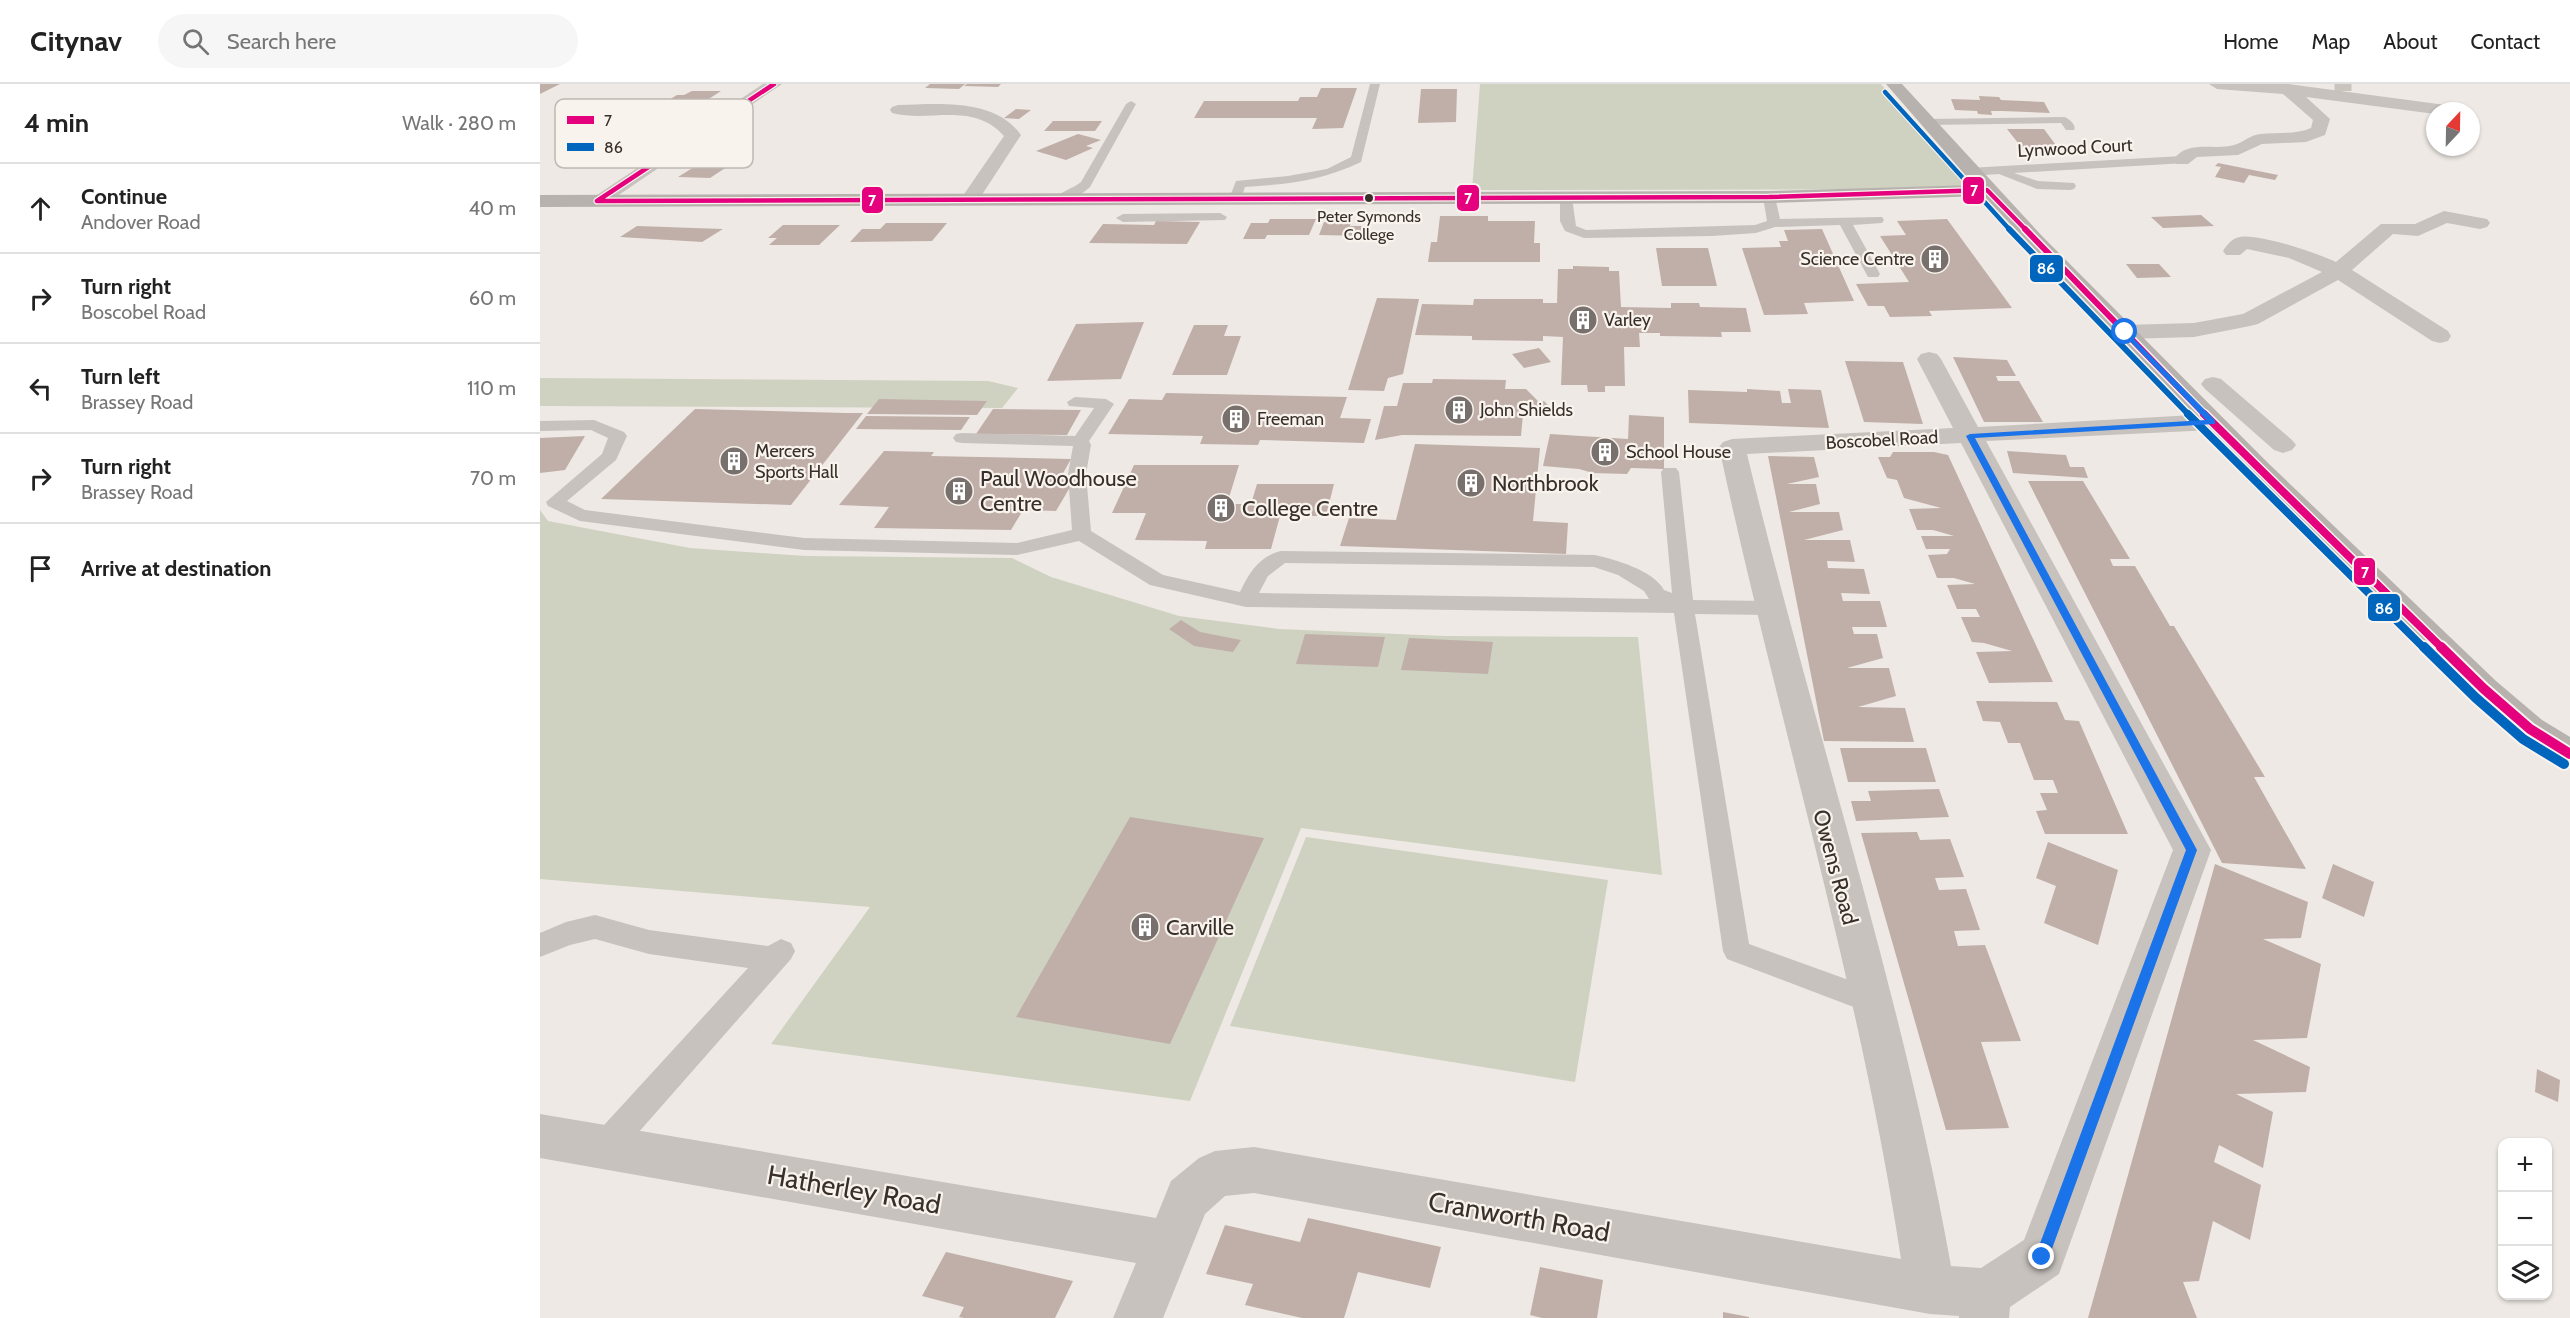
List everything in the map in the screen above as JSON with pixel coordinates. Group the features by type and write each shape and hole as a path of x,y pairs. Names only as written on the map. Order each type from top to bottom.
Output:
{"main road":[{"path":"1894,84 1969,172 2204,413 2484,689 2530,729 2570,754"},
{"path":"540,201 1566,198 1769,196 1987,190"}],"street":[{"path":"751,99 774,84"},
{"path":"2217,84 2282,87 2426,107"},
{"path":"2182,160 2193,152 2238,150 2259,139 2306,137 2319,131 2322,119 2282,87"},
{"path":"2460,102 2461,93"},
{"path":"898,110 976,114 1007,126 1013,135 969,200"},
{"path":"597,201 647,168"},
{"path":"2125,332 2194,330 2250,319 2337,272 2388,228 2418,231 2444,217 2480,223"},
{"path":"2233,251 2243,243 2265,244 2300,254 2395,305 2440,336"},
{"path":"1929,359 2192,850 2042,1257 1985,1305"},
{"path":"2213,384 2283,445"},
{"name":"Boscobel Road","path":"1732,447 1970,436 2204,413 2234,402"},
{"name":"Owens Road","path":"1732,447 1768,608 1872,1001 1924,1243 1930,1289"},
{"name":"Hatherley Road","path":"540,1137 1168,1244"},
{"name":"Cranworth Road","path":"1138,1318 1188,1198 1215,1174 1254,1170 1930,1289 1985,1305"}],"lane":[{"path":"1235,199 1240,184 1288,180 1330,172 1357,159 1375,84"},
{"path":"1059,200 1077,192 1086,184 1131,104"},
{"path":"1926,122 2064,120 2070,128"},
{"name":"Lynwood Court","path":"1969,172 2182,160"},
{"path":"1995,171 2037,185 2070,186"},
{"path":"1769,196 1774,223"},
{"path":"1566,198 1567,221 1570,228 1584,234 1712,232 1756,229 1774,223 1877,220"},
{"path":"1142,218 1151,199"},
{"path":"1192,217 1198,199"},
{"path":"1123,218 1220,217"},
{"path":"1844,221 1873,274"},
{"path":"1074,402 1106,404 1080,441"},
{"path":"540,426 594,425 618,436 610,456 555,502 580,515 804,544 1017,549 1082,534 1158,580 1246,600 1768,608"},
{"path":"962,438 1080,441"},
{"path":"1080,441 1082,445 1077,474 1082,534"},
{"path":"1670,472 1683,605 1737,951 1872,1001"},
{"path":"1246,600 1260,572 1281,557 1595,561 1625,570 1653,588 1655,594 1683,605"},
{"path":"540,945 566,934 596,927 649,942 777,955 605,1147"}],"green space":[{"name":"Peter Symonds College","path":"1480,84 1881,84 1968,189 1472,190"},
{"path":"540,378 988,381 1018,388 1002,408 540,406"},
{"path":"540,510 548,521 690,548 805,556 1012,558 1051,577 1179,616 1279,629 1445,636 1638,637 1662,875 1301,828 1190,1101 771,1044 870,907 540,879"},
{"path":"1306,837 1608,880 1575,1082 1230,1026"}],"building":[{"path":"540,84 560,84 540,94"},
{"path":"930,84 965,84 959,89 925,88"},
{"path":"967,84 1001,84 998,87 964,86"},
{"path":"1321,88 1357,88 1343,128 1312,129 1317,118 1194,118 1204,101 1298,101 1300,97 1317,97"},
{"path":"1421,89 1457,89 1456,122 1418,123"},
{"path":"692,91 721,91 709,99 670,99 677,95 684,95"},
{"path":"1979,96 1999,97 2001,100 2044,102 2050,113 1991,111 1992,115 1978,114 1977,111 1955,110 1951,99 1980,100"},
{"path":"1016,109 1031,110 1019,119 1004,118"},
{"path":"1053,121 1102,121 1095,131 1044,131"},
{"path":"2007,129 2044,129 2058,148 2022,148"},
{"path":"1078,134 1101,140 1086,146 1093,148 1066,160 1036,151"},
{"path":"2218,163 2278,175 2275,180 2249,175 2244,183 2215,177 2221,167 2215,166"},
{"path":"692,168 725,168 710,178 678,177"},
{"path":"2201,215 2214,226 2163,228 2151,217"},
{"path":"1440,216 1488,216 1488,221 1535,221 1534,243 1540,243 1540,262 1428,262 1431,242 1437,242"},
{"path":"1270,219 1316,219 1309,235 1267,235 1265,239 1243,239 1251,223 1268,223"},
{"name":"Science Centre","path":"1947,219 2012,308 1929,311 1932,316 1890,317 1884,306 1868,306 1856,284 1909,282 1880,236 1906,235 1897,221"},
{"path":"1156,221 1200,222 1187,244 1089,243 1103,224 1154,225"},
{"path":"1324,222 1370,226 1366,236 1319,235"},
{"path":"886,223 947,223 932,241 850,242 862,229 880,229"},
{"path":"783,225 840,225 819,245 769,245 777,238 768,238"},
{"path":"637,226 723,229 702,242 620,237"},
{"path":"1822,229 1854,301 1804,303 1808,314 1764,315 1742,248 1781,247 1779,241 1788,241 1784,230"},
{"path":"1656,248 1708,248 1717,286 1662,286"},
{"path":"2126,264 2159,264 2171,277 2137,278"},
{"name":"Varley","path":"1573,266 1609,267 1609,271 1619,271 1621,307 1671,308 1671,303 1699,303 1700,307 1746,308 1751,332 1721,332 1722,337 1660,336 1660,333 1639,333 1640,347 1624,347 1625,386 1605,386 1605,392 1588,392 1587,385 1561,385 1563,337 1543,336 1543,341 1472,340 1472,336 1415,335 1422,304 1473,305 1474,299 1543,299 1543,303 1557,303 1558,269 1573,269"},
{"path":"1377,298 1419,299 1403,374 1388,378 1384,391 1348,390"},
{"path":"1144,322 1121,379 1047,381 1076,324"},
{"path":"1194,325 1228,325 1224,336 1241,336 1227,375 1172,375"},
{"path":"1539,348 1551,362 1524,368 1512,354"},
{"path":"1953,357 2007,360 2016,376 1996,376 1998,381 2019,381 2043,422 1984,422"},
{"path":"1845,361 1903,362 1923,424 1864,422"},
{"name":"John Shields","path":"1433,379 1506,380 1505,389 1526,389 1539,402 1544,401 1549,406 1523,414 1521,436 1402,435 1375,440 1384,406 1397,406 1403,383 1432,383"},
{"path":"1747,389 1780,391 1782,403 1791,403 1788,389 1821,390 1829,428 1689,423 1688,390 1747,392"},
{"name":"Freeman","path":"1166,393 1347,397 1340,418 1371,419 1364,443 1260,440 1258,445 1200,444 1203,436 1108,434 1129,399 1162,400"},
{"path":"879,399 987,401 977,415 867,414"},
{"name":"Mercers Sports Hall","path":"695,409 863,413 791,505 601,499"},
{"path":"993,409 1081,410 1067,435 976,434"},
{"name":"School House","path":"1629,415 1664,417 1664,469 1631,468 1627,474 1593,473 1579,469 1543,466 1550,434 1628,439"},
{"path":"866,416 970,417 961,430 856,429"},
{"path":"585,436 565,470 540,473 540,438"},
{"name":"Northbrook","path":"1415,444 1540,448 1533,521 1568,523 1566,554 1340,546 1349,518 1396,520"},
{"name":"Paul Woodhouse Centre","path":"884,451 934,452 931,456 1071,459 1061,477 1076,477 1056,511 1023,510 1011,530 874,528 889,507 839,505"},
{"path":"2007,451 2066,455 2070,467 2084,467 2088,478 2013,473"},
{"path":"1893,452 1934,452 1948,455 2053,682 1989,683 1976,652 2012,651 1972,642 1961,617 1980,617 1976,609 1957,609 1947,585 1975,584 1954,578 1937,578 1928,555 1947,554 1950,549 1926,549 1921,536 1954,536 1933,530 1917,530 1909,509 1941,508 1904,498 1897,480 1887,478 1878,457 1890,457"},
{"path":"1768,456 1814,457 1819,477 1787,484 1816,484 1820,504 1789,512 1839,512 1843,530 1804,540 1850,540 1855,562 1827,561 1828,568 1864,569 1870,594 1841,593 1843,601 1880,601 1887,627 1852,627 1854,634 1877,634 1883,658 1847,668 1889,668 1896,696 1858,707 1905,708 1914,742 1824,741"},
{"name":"College Centre","path":"1134,465 1239,465 1227,504 1251,504 1257,484 1334,484 1326,516 1280,516 1271,549 1205,549 1207,541 1135,540 1146,513 1112,513"},
{"path":"2028,481 2083,481 2130,559 2110,559 2113,566 2135,566 2170,626 2174,626 2265,777 2254,777 2306,869 2222,863"},
{"path":"1181,620 1200,632 1241,640 1233,652 1194,646 1169,629"},
{"path":"1305,634 1385,637 1378,667 1296,664"},
{"path":"1409,638 1493,642 1488,674 1401,670"},
{"path":"1976,701 2057,702 2065,720 2079,721 2128,834 2045,834 2036,811 2047,810 2040,793 2058,793 2053,780 2034,780 2020,743 2008,743 2000,722 1983,721"},
{"path":"1840,748 1926,748 1936,782 1848,782"},
{"path":"1939,789 1949,817 1856,821 1851,801 1871,801 1868,791"},
{"name":"Carville","path":"1130,817 1264,838 1170,1044 1016,1017"},
{"path":"1917,832 1920,840 1950,839 1964,877 1935,878 1939,890 1966,889 1980,930 1954,931 1958,946 1985,945 2021,1041 1981,1042 2009,1128 1946,1130 1861,833"},
{"path":"2048,842 2118,870 2098,945 2044,923 2056,886 2036,878"},
{"path":"2215,864 2308,902 2301,938 2263,939 2321,964 2307,1038 2253,1040 2310,1067 2306,1092 2236,1094 2273,1112 2263,1168 2219,1145 2214,1162 2261,1185 2250,1240 2213,1221 2199,1281 2183,1282 2197,1318 2088,1318"},
{"path":"2333,864 2374,882 2364,917 2322,898"},
{"path":"2537,1069 2560,1080 2558,1102 2535,1092"},
{"path":"1308,1218 1441,1247 1430,1288 1358,1272 1344,1318 1302,1318 1245,1305 1253,1284 1206,1274 1225,1225 1300,1242"},
{"path":"946,1252 1073,1281 1055,1318 959,1317 964,1307 922,1296"},
{"path":"1540,1267 1603,1280 1597,1318 1542,1318 1530,1315"},
{"path":"1723,1312 1749,1317 1749,1318 1723,1318"}],"tunnel":[{"path":"2343,84 2343,91"}],"transit line":[{"name":"7","path":"751,99 774,84"},
{"name":"86","path":"1885,92 2027,249 2249,476 2476,698 2523,739 2564,764"},
{"name":"7","path":"597,201 647,168"},
{"name":"7","path":"597,201 1769,197 1987,190 2212,422 2484,689 2530,729 2570,754"}],"place":[{"name":"Peter Symonds College","path":"1369,198"},
{"name":"Science Centre","path":"1935,259"},
{"name":"Varley","path":"1583,320"},
{"name":"John Shields","path":"1459,410"},
{"name":"Freeman","path":"1236,419"},
{"name":"School House","path":"1605,452"},
{"name":"Mercers Sports Hall","path":"734,461"},
{"name":"Northbrook","path":"1471,483"},
{"name":"Paul Woodhouse Centre","path":"959,491"},
{"name":"College Centre","path":"1221,508"},
{"name":"Carville","path":"1145,927"}],"route":[{"path":"2042,1257 2192,850 1970,436 2212,422 2125,332"}]}
